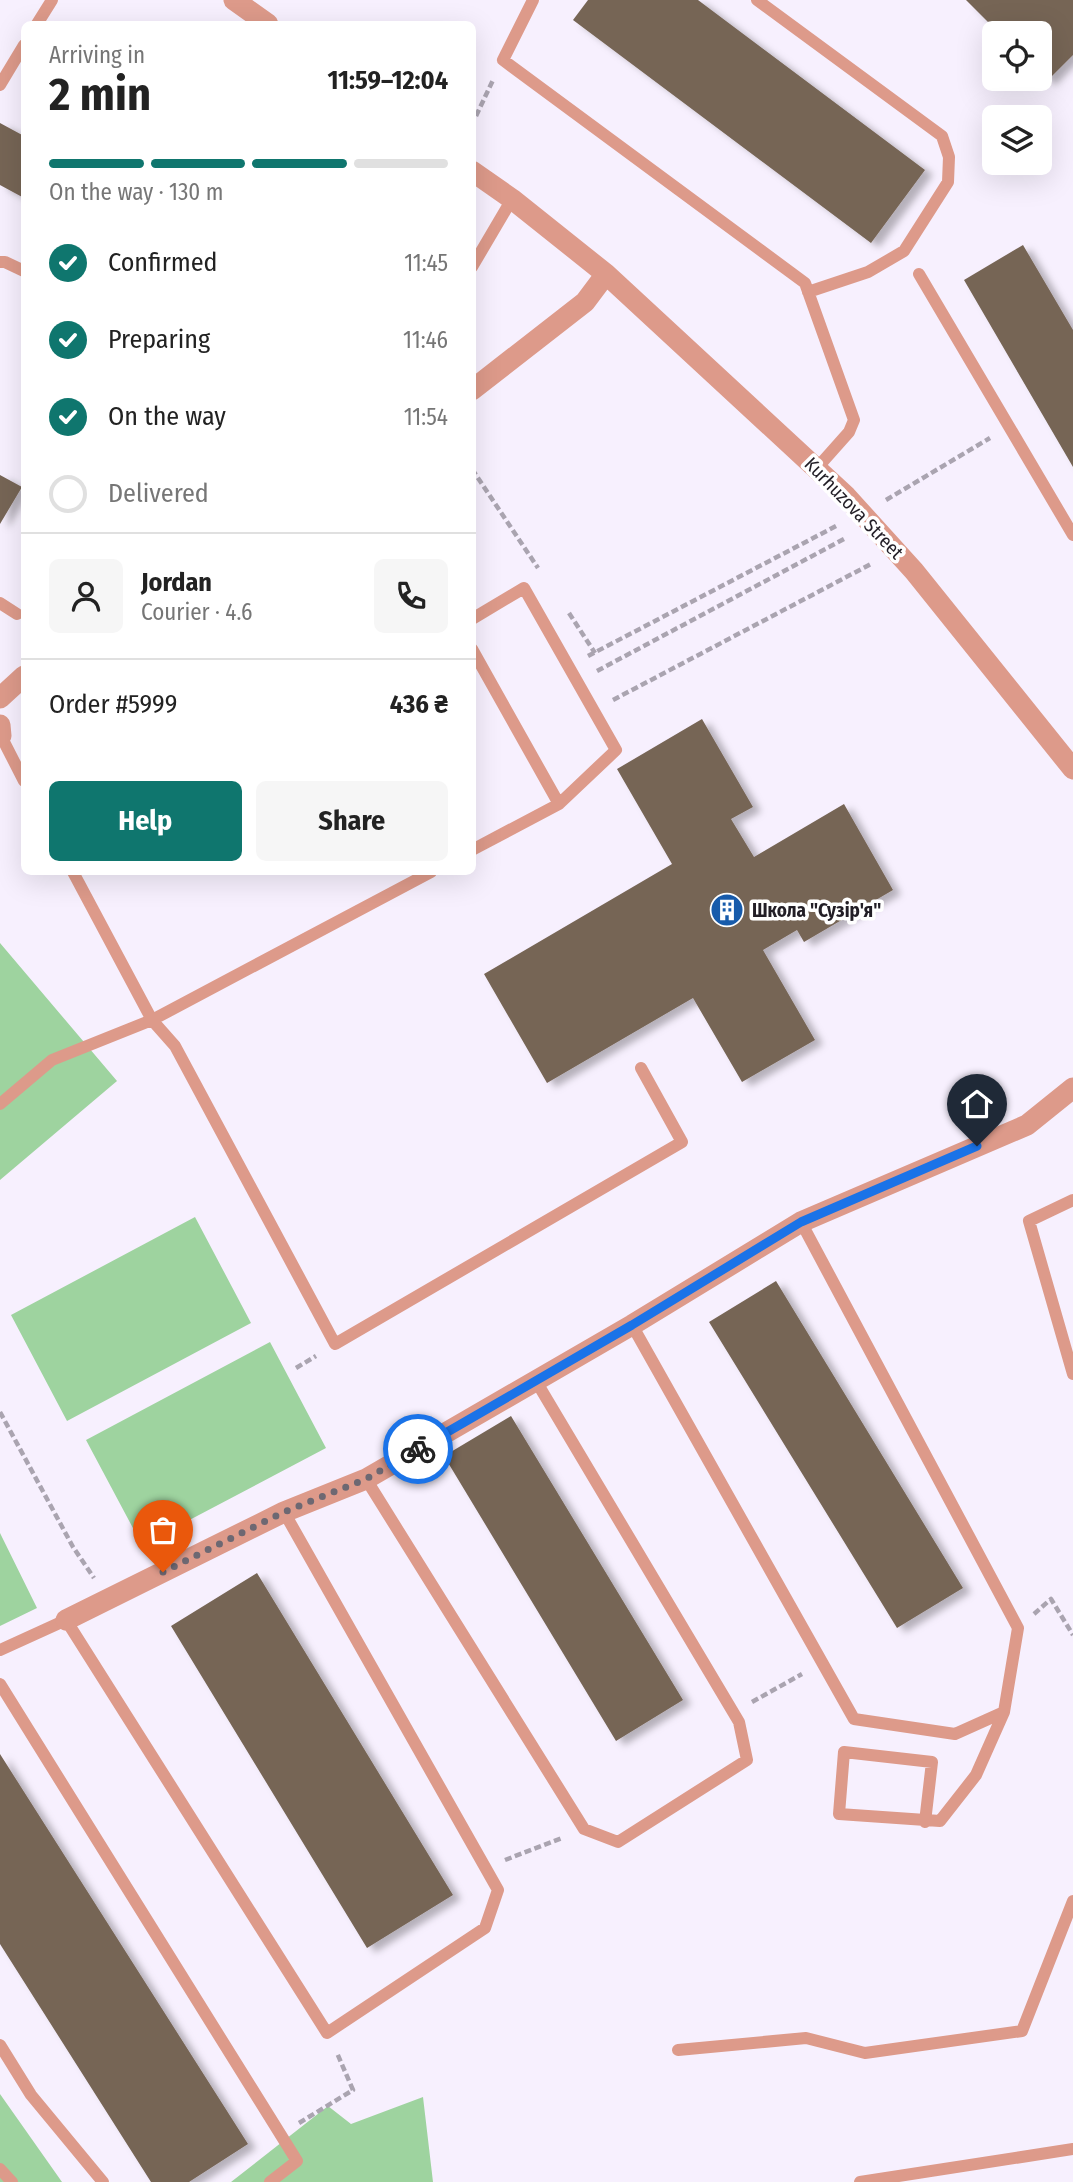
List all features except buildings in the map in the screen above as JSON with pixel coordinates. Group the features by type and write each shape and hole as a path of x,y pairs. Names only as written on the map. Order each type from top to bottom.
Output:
{"street":[{"path":"234,0 264,21"},
{"name":"Kurhuzova Street","path":"476,174 606,274 817,468 896,551 1073,769"},
{"path":"476,387 585,302 606,274"},
{"path":"0,698 21,679"},
{"path":"0,725 1,736"},
{"path":"66,1620 284,1512 366,1479 632,1325 801,1222 1027,1125 1073,1088"}],"lane":[{"path":"39,21 52,0"},
{"path":"533,0 503,60 806,283 854,420 849,432 817,468"},
{"path":"757,0 942,136 949,157 948,182 904,251 868,272 808,292"},
{"path":"0,85 21,51"},
{"path":"476,260 512,199"},
{"path":"2,261 21,270"},
{"path":"919,274 1073,535"},
{"path":"476,617 524,588 616,750 559,804 476,848"},
{"path":"0,603 17,614"},
{"path":"476,656 559,804"},
{"path":"1,736 21,775"},
{"path":"75,875 152,1020 175,1046 335,1344 682,1142 641,1068"},
{"path":"0,1104 52,1060 152,1020 425,875"},
{"path":"1073,1200 1029,1221 1073,1374"},
{"path":"801,1222 1018,1628 1004,1712 976,1775 940,1821 925,1822 839,1814 844,1752 932,1762 925,1822"},
{"path":"632,1325 853,1719 955,1734 1004,1712"},
{"path":"366,1479 584,1829 618,1842 747,1760 739,1722 536,1381"},
{"path":"0,1650 66,1620 327,2033 485,1928 498,1890 284,1512"},
{"path":"0,1684 297,2161 270,2182"},
{"path":"678,2050 806,2038 865,2053 1022,2031 1073,1901"},
{"path":"0,2045 31,2095 103,2182"},
{"path":"860,2182 1073,2148"},
{"path":"0,2169 12,2182"}],"path":[{"path":"476,114 503,60"},
{"path":"569,666 862,513 1009,427"},
{"path":"476,475 542,573"},
{"path":"577,681 844,539"},
{"path":"593,710 896,551"},
{"path":"565,607 595,653"},
{"path":"0,1412 73,1547 100,1586"},
{"path":"1018,1628 1051,1599 1073,1635"},
{"path":"733,1713 822,1663"},
{"path":"485,1868 584,1829"},
{"path":"280,2134 353,2090 327,2033"}],"green space":[{"path":"0,943 117,1081 0,1180"},
{"path":"195,1217 251,1323 67,1421 11,1315"},
{"path":"270,1342 326,1448 142,1545 86,1440"},
{"path":"0,1533 37,1608 0,1626"},
{"path":"0,2094 62,2182 0,2182"},
{"path":"423,2097 433,2182 231,2182 328,2106 351,2124"}],"way so far":[{"path":"163,1572 284,1512 366,1479 418,1449"}],"place":[{"name":"Школа \"Сузір'я\"","path":"727,910"}],"route":[{"path":"418,1449 632,1325 801,1222 977,1146"}]}
